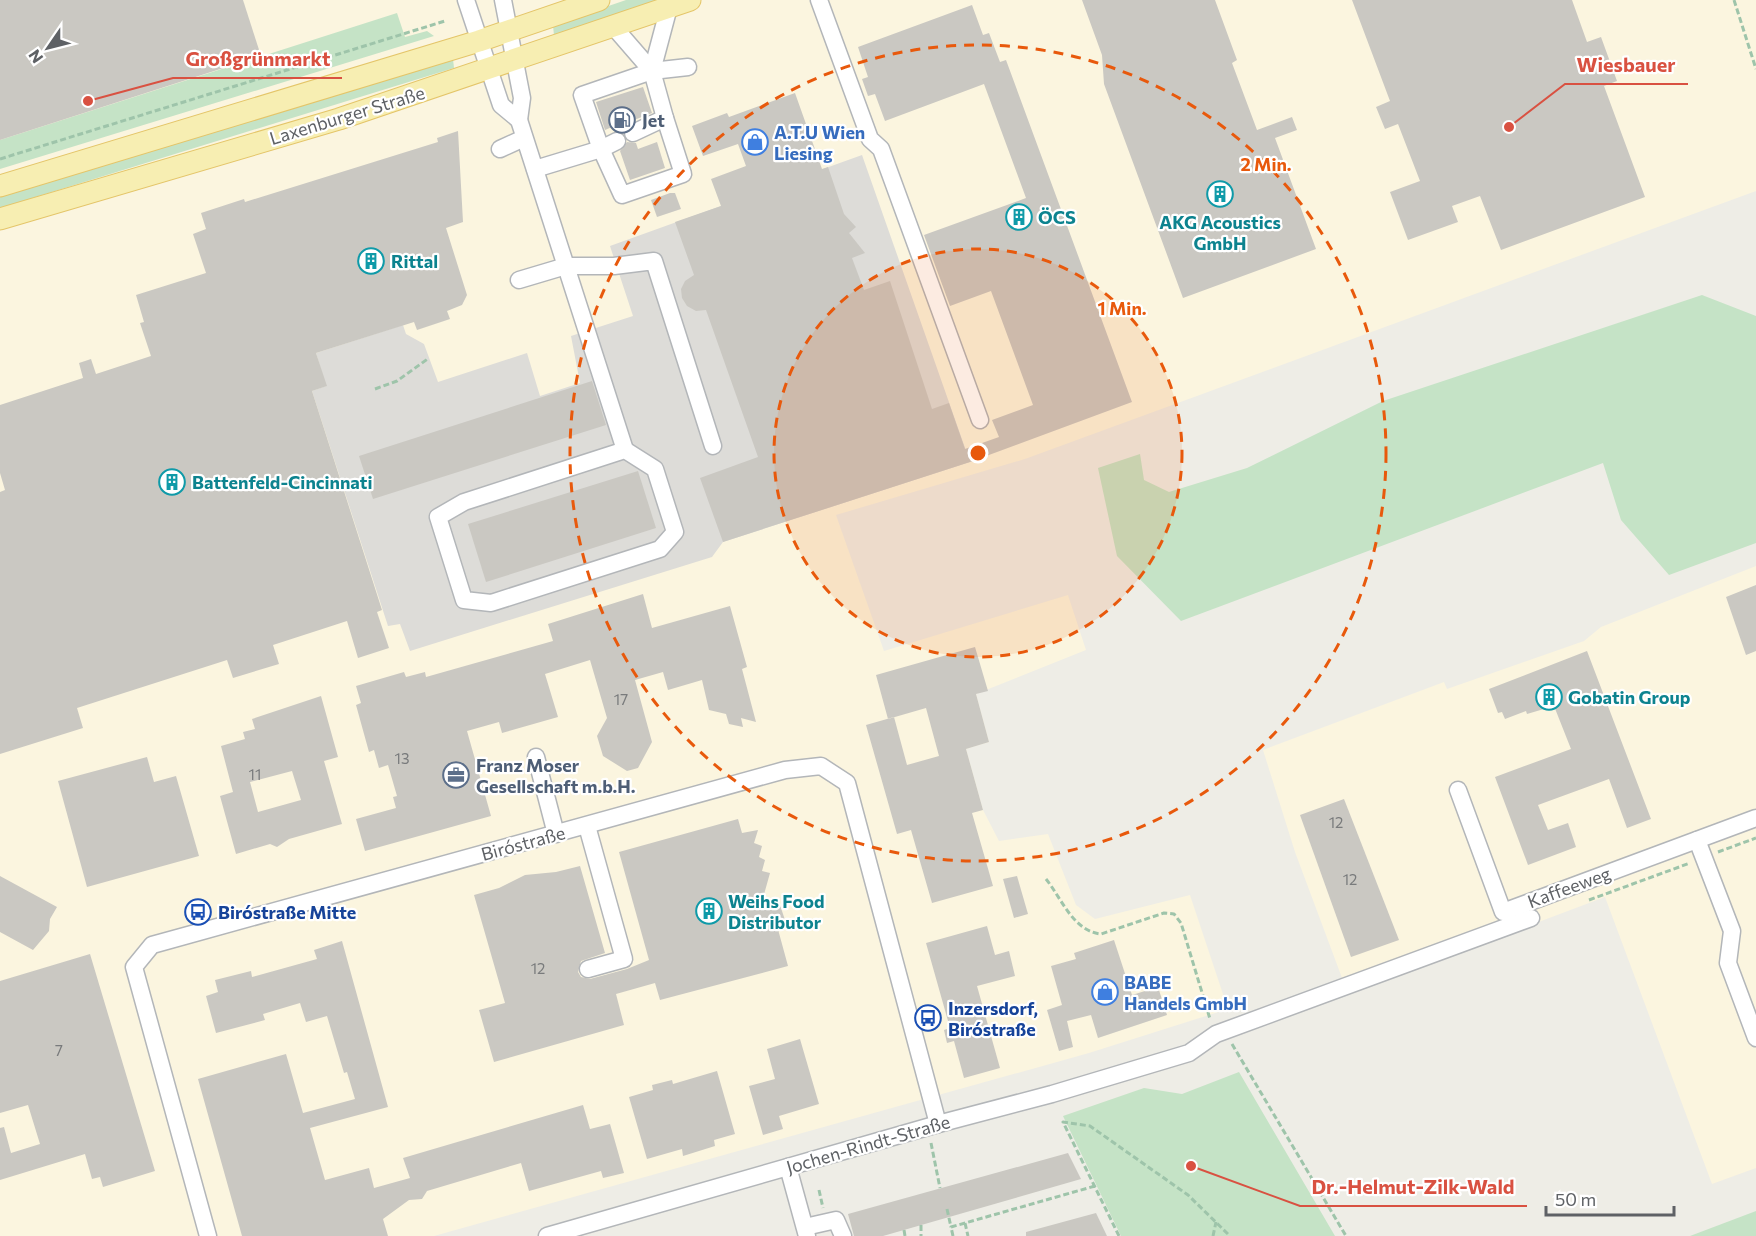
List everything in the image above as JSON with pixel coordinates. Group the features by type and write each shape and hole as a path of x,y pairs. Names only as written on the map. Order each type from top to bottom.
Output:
{"main road":[{"name":"Laxenburger Straße","path":"0,186 479,41 599,0"},
{"name":"Laxenburger Straße","path":"0,219 339,119 690,0"}],"street":[{"path":"466,0 501,105 519,120"},
{"path":"503,0 522,98 519,120 524,138 625,450 655,469 675,532 660,549 491,603 464,600 438,517 464,502 625,450"},
{"path":"819,0 870,139 881,149 980,420"},
{"path":"652,71 669,7"},
{"path":"613,26 652,71 683,174 622,195 601,149 582,95 652,71 688,67"},
{"path":"633,133 665,118"},
{"path":"500,149 524,138"},
{"path":"535,169 601,149 617,141"},
{"path":"519,280 566,267 614,266 654,261 713,446"},
{"path":"536,757 556,834"},
{"name":"Biróstraße","path":"208,1236 134,967 152,945 785,770 821,766 847,783 932,1125"},
{"path":"1458,790 1505,919 1531,918"},
{"name":"Kaffeeweg","path":"1505,919 1756,818"},
{"path":"587,826 624,959 588,969"},
{"path":"1697,840 1732,931 1728,963 1756,1038"},
{"name":"Jochen-Rindt-Straße","path":"547,1236 1190,1053 1224,1032 1505,919"},
{"path":"788,1167 806,1231 836,1220 843,1236"}],"path":[{"path":"1734,0 1756,69"},
{"path":"0,159 445,21"},
{"path":"375,389 397,381 429,358"},
{"path":"1583,902 1756,838"},
{"path":"1046,879 1075,921 1090,933 1101,934 1164,913 1174,915 1181,923 1209,1016"},
{"path":"1224,1032 1346,1236"},
{"path":"1119,1236 1063,1122 1090,1126 1188,1195 1230,1236"},
{"path":"932,1125 940,1188"},
{"path":"951,1227 1095,1186"},
{"path":"947,1209 953,1236"},
{"path":"1213,1236 1216,1222"},
{"path":"965,1223 968,1236"},
{"path":"921,1226 921,1236"},
{"path":"904,1230 905,1236"}],"shaded area":[{"path":"0,0 1756,0 1756,191 1025,459 836,515 884,651 1068,595 1086,650 976,694 989,742 966,749 983,810 999,841 1048,834 1076,905 1095,919 1190,895 1228,1009 1089,1053 434,1236 0,1236"},
{"path":"862,155 970,462 723,542 712,557 410,651 400,624 388,626 312,391 326,386 316,353 403,325 406,334 424,344 438,382 527,353 540,396 580,383 571,336 633,316 610,246"},
{"path":"1756,566 1756,1168 1712,1184 1605,897 1348,994 1295,852 1263,750 1444,682 1447,689 1584,641 1601,627"}],"green space":[{"path":"626,0 660,0 554,36 553,25"},
{"path":"397,13 405,37 427,31 434,36 0,169 0,140"},
{"path":"453,59 454,68 0,208 0,197"},
{"path":"1702,295 1756,316 1756,543 1669,575 1621,520 1603,463 1181,621 1117,556 1098,468 1140,454 1144,480 1169,492 1247,468 1383,401"},
{"path":"1239,1072 1335,1236 1121,1236 1063,1116 1144,1088 1182,1094"},
{"path":"1756,1211 1756,1236 1690,1236"}],"building":[{"path":"0,0 243,0 261,56 0,140"},
{"name":"AKG Acoustics GmbH","path":"1082,0 1215,0 1237,60 1232,63 1257,130 1292,117 1297,130 1275,138 1316,249 1183,298 1104,84 1102,55"},
{"path":"1352,0 1572,0 1587,42 1601,37 1617,81 1604,86 1645,197 1501,250 1480,196 1452,206 1458,222 1408,240 1390,192 1420,181 1398,124 1385,129 1376,107 1390,101"},
{"path":"972,5 983,35 989,33 1000,62 1006,60 1132,402 970,462 723,542 700,478 758,457 706,310 696,311 687,306 682,298 681,289 685,281 694,275 675,222 721,206 711,179 746,166 738,144 703,156 692,126 727,113 729,117 795,93 822,169 828,167 844,214 856,227 849,233 865,253 852,258 864,290 890,281 932,409 949,403 965,449 999,437 992,420 1033,405 991,291 950,306 924,235 1026,198 984,84 885,121 875,94 868,96 862,79 868,77 858,47"},
{"path":"643,87 652,113 629,122 623,132 614,131 612,127 605,130 596,102"},
{"name":"Battenfeld-Cincinnati","path":"458,131 463,222 446,228 467,295 462,305 447,311 450,319 417,330 414,322 316,353 327,386 312,391 382,610 377,612 389,648 358,658 347,621 273,645 279,664 233,678 227,660 77,708 83,728 0,754 0,492 5,490 0,473 0,405 83,378 79,363 91,359 96,374 151,356 140,323 144,322 136,295 206,273 193,234 206,229 201,213 244,199 245,202 438,142 437,138"},
{"path":"627,142 636,143 638,149 657,142 665,168 630,180 620,151"},
{"path":"675,193 681,209 657,217 651,200"},
{"path":"592,381 606,425 373,499 359,456"},
{"path":"638,471 656,528 486,582 468,524"},
{"path":"1756,585 1756,651 1746,655 1726,597"},
{"path":"643,594 652,628 730,606 747,667 742,669 756,722 741,718 743,727 729,724 726,714 709,710 702,680 668,690 663,672 635,680 652,742 638,768 627,771 603,756 597,736 607,718 590,660 545,674 558,717 502,733 499,722 467,731 491,816 365,851 356,819 396,808 393,797 397,796 388,765 379,768 374,750 369,752 356,705 361,703 356,686 404,672 406,677 425,672 426,677 553,641 548,624"},
{"path":"975,647 988,691 976,694 989,742 966,749 983,810 972,813 993,886 932,903 911,830 897,834 866,725 888,719 876,675","holes":["926,708 939,756 907,765 894,717"]},
{"path":"1587,651 1651,819 1627,828 1609,779 1538,805 1548,830 1568,823 1576,847 1528,865 1495,777 1571,749 1554,706 1527,714 1526,711 1505,719 1502,712 1498,713 1489,689"},
{"path":"321,696 338,757 324,761 342,824 289,839 277,847 270,844 236,854 220,796 233,792 221,746 245,739 243,732 255,729 252,719","holes":["292,771 301,800 258,812 250,782"]},
{"path":"147,757 154,782 176,776 199,856 87,887 58,781"},
{"path":"1344,799 1399,940 1351,957 1300,815"},
{"path":"738,819 742,833 758,830 754,843 762,846 759,857 765,860 762,871 770,873 763,898 779,902 785,920 776,922 788,966 660,1000 655,983 616,994 624,1025 494,1062 479,1010 505,1003 474,895 499,888 525,875 556,872 580,866 605,953 581,961 578,972 581,977 590,979 627,969 649,960 619,852"},
{"path":"0,876 57,907 50,919 49,931 33,950 0,932"},
{"path":"1017,876 1028,914 1014,918 1003,879"},
{"path":"987,926 995,955 1009,951 1015,976 977,986 1000,1068 964,1078 954,1041 947,1043 944,1030 950,1028 926,943"},
{"name":"BABE Handels GmbH","path":"1114,940 1132,995 1158,987 1167,1015 1098,1038 1091,1015 1067,1021 1073,1047 1059,1051 1047,1010 1062,1005 1051,966 1076,959 1074,953"},
{"path":"342,941 388,1107 310,1128 325,1180 369,1168 374,1188 410,1178 403,1158 583,1105 590,1129 610,1124 624,1173 603,1178 601,1171 529,1191 521,1163 427,1191 422,1199 409,1200 383,1219 388,1236 242,1236 198,1079 286,1054 303,1113 355,1099 347,1072 344,1073 327,1016 306,1022 300,1003 263,1014 265,1020 216,1033 206,996 218,992 215,980 251,971 252,977 317,959 314,950"},
{"path":"90,954 155,1171 103,1187 100,1177 92,1179 85,1154 0,1180 0,1128 4,1127 11,1153 40,1144 28,1105 0,1113 0,981"},
{"path":"800,1039 819,1104 779,1116 783,1129 763,1135 749,1086 775,1079 767,1049"},
{"path":"717,1071 735,1134 714,1140 715,1146 683,1156 682,1149 647,1159 629,1097 653,1090 652,1085 672,1080 673,1084"},
{"path":"1068,1153 1081,1179 883,1236 854,1236 848,1214"},
{"path":"1096,1213 1107,1236 1026,1236 1026,1232"}],"place":[{"name":"Großgrünmarkt","path":"88,101"},
{"name":"Jet","path":"622,120"},
{"name":"Wiesbauer","path":"1509,127"},
{"name":"A.T.U Wien Liesing","path":"755,142"},
{"name":"AKG Acoustics GmbH","path":"1220,194"},
{"name":"ÖCS","path":"1019,217"},
{"name":"Rittal","path":"371,261"},
{"name":"Battenfeld-Cincinnati","path":"172,482"},
{"name":"Gobatin Group","path":"1549,697"},
{"name":"Franz Moser Gesellschaft m.b.H.","path":"456,775"},
{"name":"Weihs Food Distributor","path":"709,911"},
{"name":"Biróstraße Mitte","path":"198,912"},
{"name":"BABE Handels GmbH","path":"1105,992"},
{"name":"Inzersdorf, Biróstraße","path":"928,1018"},
{"name":"Dr.-Helmut-Zilk-Wald","path":"1191,1166"}]}
